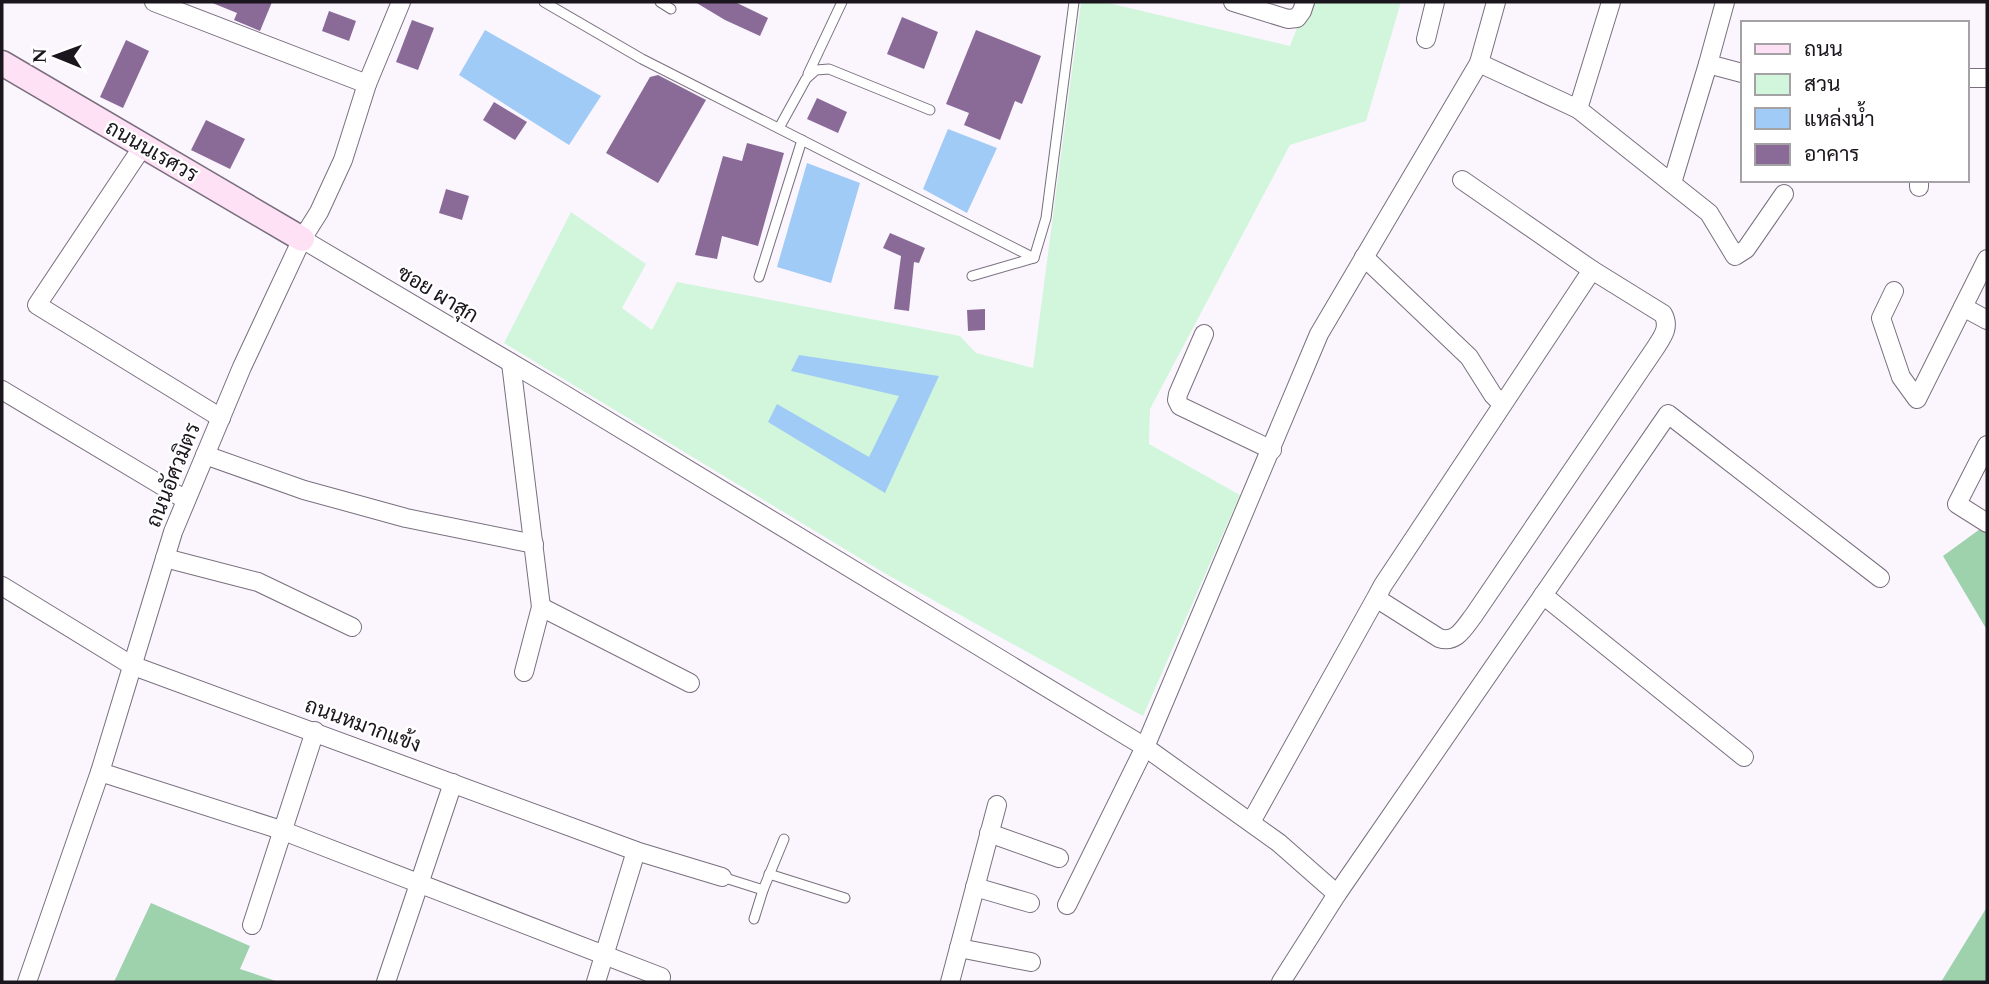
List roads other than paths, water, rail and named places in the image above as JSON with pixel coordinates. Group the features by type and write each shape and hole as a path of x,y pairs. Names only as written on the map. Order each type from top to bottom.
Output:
{"street":[{"path":"154,2 366,84"},
{"name":"ถนนอัศวมิตร","path":"27,982 100,772 131,665 186,500 220,418 302,239 319,212 342,160 366,84 401,2"},
{"path":"1233,2 1288,19 1297,18 1303,11 1305,2"},
{"path":"1426,39 1435,2"},
{"path":"1067,905 1145,747 1319,334 1479,63 1496,2"},
{"path":"1578,109 1611,2"},
{"path":"1672,183 1725,2"},
{"name":"ถนนนเรศวร","path":"2,63 302,239"},
{"path":"1479,63 1578,109 1709,213 1735,256 1746,249 1784,194"},
{"path":"1708,64 1741,73"},
{"path":"1968,78 1987,78"},
{"path":"143,146 37,305 220,418"},
{"path":"1376,598 1439,638 1455,638 1474,615 1667,327 1663,314 1592,270 1462,180"},
{"name":"ซอย ผาสุก","path":"302,239 552,387 1145,747 1279,842 1337,894"},
{"path":"1364,257 1469,357 1493,395 1502,404"},
{"path":"1894,291 1881,318 1901,377 1917,399 1987,259"},
{"path":"1251,822 1376,598 1592,270"},
{"path":"1963,307 1987,320"},
{"path":"1204,334 1177,401 1180,406 1272,450"},
{"path":"511,363 541,607 524,672"},
{"path":"2,390 186,500"},
{"path":"1281,982 1337,894 1668,414 1880,578"},
{"path":"1984,514 1957,504 1987,445"},
{"path":"205,455 304,490 406,518 534,544"},
{"path":"165,558 258,582 352,627"},
{"name":"ถนนหมากแข้ง","path":"2,586 131,665 636,850 722,877"},
{"path":"1544,595 1744,757"},
{"path":"541,607 690,683"},
{"path":"252,925 315,731"},
{"path":"100,772 281,830 606,954 661,977 660,982"},
{"path":"386,982 453,783"},
{"path":"950,982 997,805"},
{"path":"989,833 1059,858"},
{"path":"596,982 636,850"},
{"path":"975,887 1030,904"},
{"path":"959,948 1031,962"}],"lane":[{"path":"544,2 642,59 1034,258"},
{"path":"660,2 671,9"},
{"path":"779,128 806,79 842,2"},
{"path":"1034,258 1046,218 1074,2"},
{"path":"806,79 816,70 829,69 930,110"},
{"path":"759,277 802,140"},
{"path":"972,276 1034,258"},
{"path":"754,919 784,839"},
{"path":"769,874 845,898"},
{"path":"722,877 763,890"}],"water":[{"path":"485,30 601,96 569,145 459,75"},
{"path":"948,129 997,148 967,213 923,189"},
{"path":"807,163 860,183 831,283 777,267"},
{"path":"799,355 939,376 885,493 768,422 777,404 869,457 899,396 791,371"}]}
